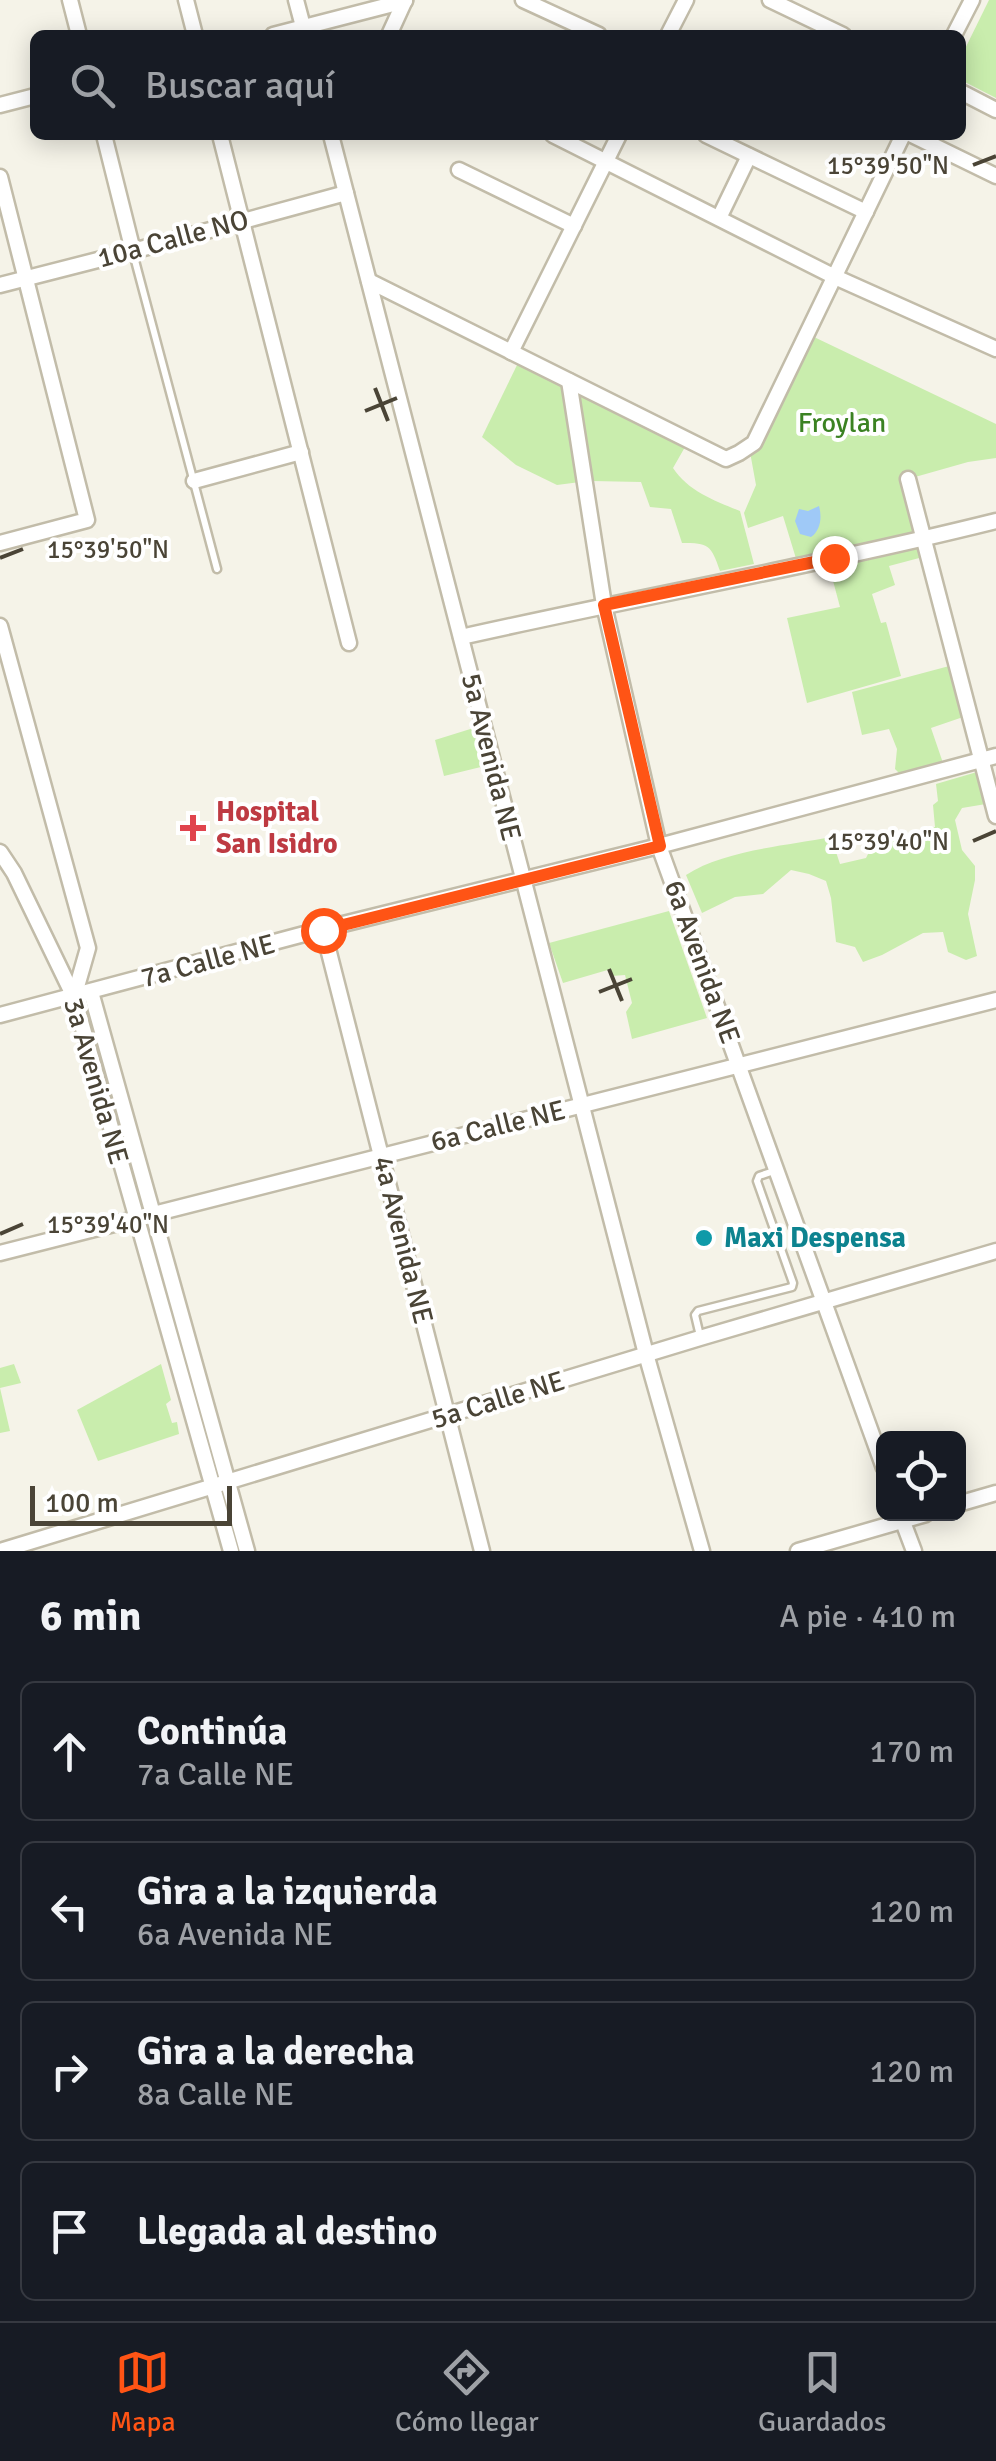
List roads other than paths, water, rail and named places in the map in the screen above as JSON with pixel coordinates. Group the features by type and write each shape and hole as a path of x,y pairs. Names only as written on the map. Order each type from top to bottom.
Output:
{"street":[{"path":"70,0 78,30"},
{"path":"186,0 194,30"},
{"path":"296,0 304,30"},
{"path":"307,30 405,0"},
{"path":"391,30 405,0"},
{"path":"522,0 587,30"},
{"path":"671,30 686,0"},
{"path":"770,0 833,30"},
{"path":"957,30 972,0"},
{"path":"966,95 996,110"},
{"path":"0,106 30,97"},
{"path":"105,140 133,251"},
{"path":"221,140 349,643"},
{"name":"5a Avenida NE","path":"336,140 346,193 581,1105 702,1551"},
{"path":"564,140 835,277 996,348"},
{"path":"511,352 616,140"},
{"path":"716,140 866,212"},
{"path":"369,282 726,459 754,443 900,140"},
{"path":"922,140 996,176"},
{"path":"719,218 749,156"},
{"path":"459,170 574,226"},
{"path":"0,176 87,520 0,543"},
{"name":"10a Calle NO","path":"0,285 346,193"},
{"name":"6a Avenida NE","path":"569,381 604,605 660,846 876,1446"},
{"path":"194,481 300,452"},
{"path":"908,479 922,539 989,758 996,816"},
{"path":"461,637 996,521"},
{"path":"0,626 88,948 74,997"},
{"name":"7a Calle NE","path":"0,1015 989,758"},
{"name":"3a Avenida NE","path":"0,852 74,997 135,1218 220,1485 231,1551"},
{"name":"4a Avenida NE","path":"323,930 482,1551"},
{"path":"91,992 152,1213 220,1485 246,1551"},
{"name":"6a Calle NE","path":"0,1252 996,1000"},
{"name":"5a Calle NE","path":"0,1550 996,1252"},
{"path":"966,1501 996,1492"},
{"path":"798,1551 889,1521"},
{"path":"903,1521 914,1551"}],"lane":[{"path":"133,251 217,569"},
{"path":"700,1338 698,1311 792,1287 758,1182 759,1176 776,1170"}],"water":[{"path":"819,506 817,531 811,537 800,534 795,521 799,509 808,511"}],"place":[{"name":"Hospital San Isidro","path":"193,828"},
{"name":"Maxi Despensa","path":"704,1238"}],"park label":[{"name":"Froylan","path":"842,423"}]}
